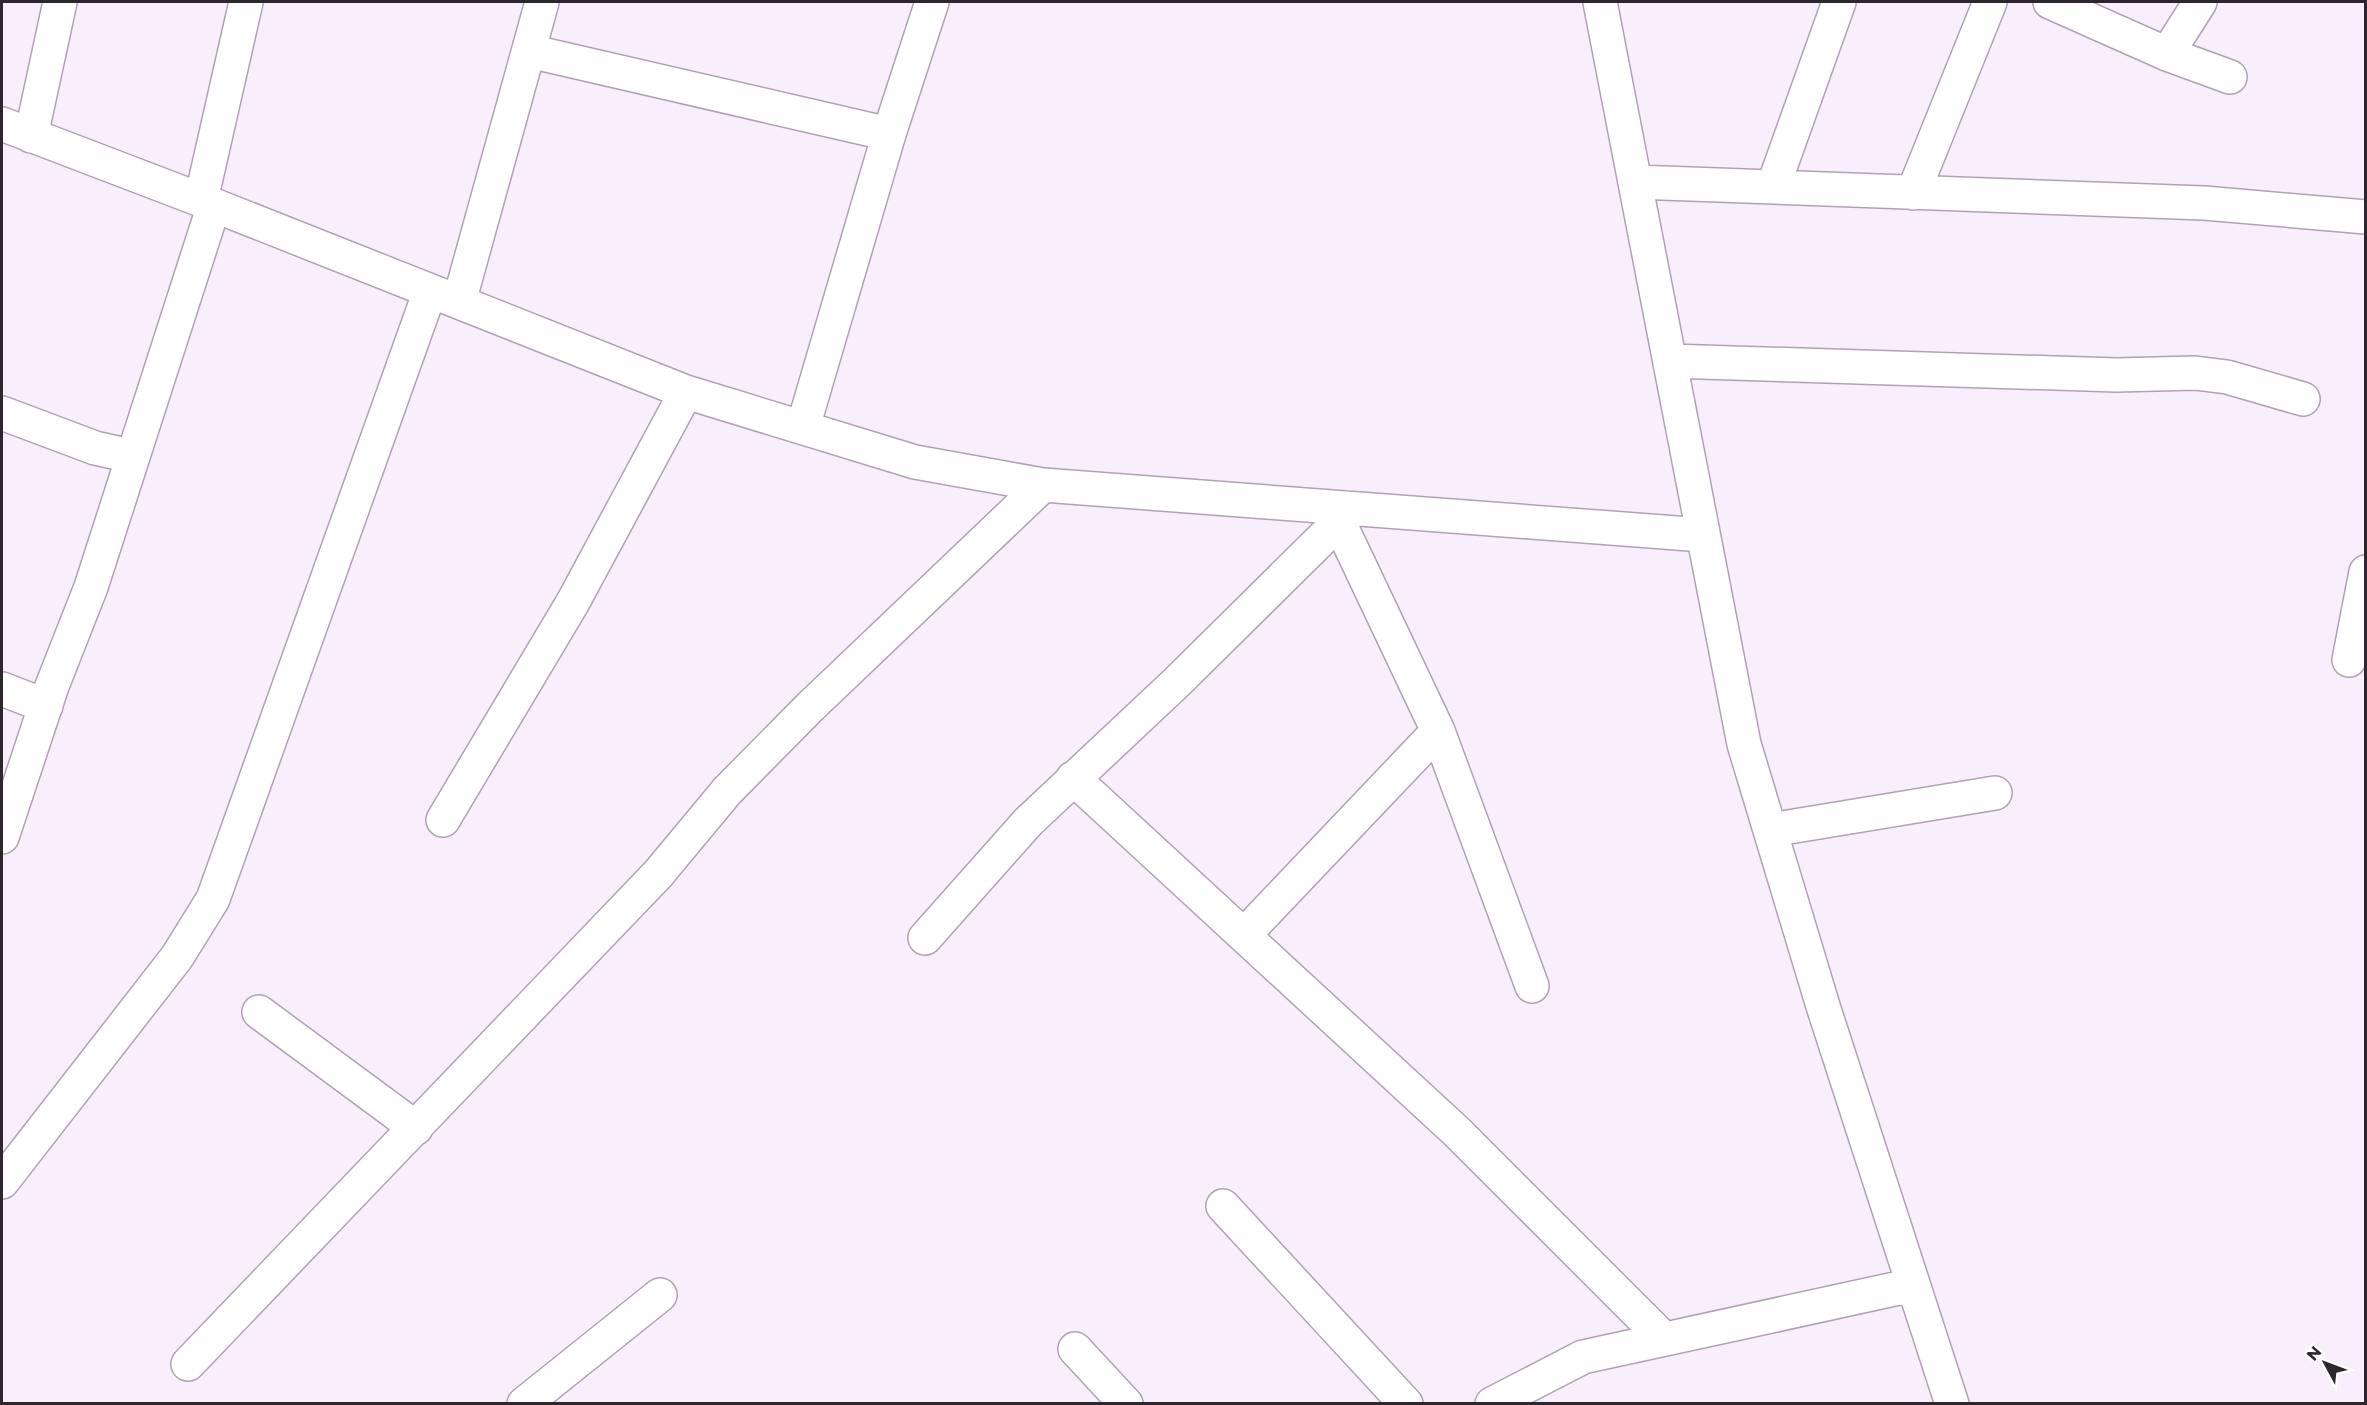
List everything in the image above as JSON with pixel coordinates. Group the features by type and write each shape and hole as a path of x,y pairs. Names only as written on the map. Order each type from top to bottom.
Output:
{"street":[{"path":"60,2 16,130 686,392 915,462 1043,485 1345,516 1703,535"},
{"path":"2,837 46,706 91,587 207,203 246,2"},
{"path":"2,1182 177,957 213,899 444,296 529,51 542,2"},
{"path":"803,427 889,134 932,2"},
{"path":"1600,2 1744,744 1952,1404"},
{"path":"1773,187 1839,2"},
{"path":"1913,193 1990,2"},
{"path":"2050,2 2166,54 2230,77"},
{"path":"2166,54 2200,2"},
{"path":"529,51 889,134"},
{"path":"1635,182 2204,203 2366,217"},
{"path":"1670,361 2116,375 2195,373 2227,377 2304,399"},
{"path":"443,820 573,602 686,392"},
{"path":"2,413 95,448 131,456"},
{"path":"188,1364 658,874 727,791 810,707 1043,485"},
{"path":"1345,516 1438,731 1532,986"},
{"path":"925,938 1028,822 1177,682 1345,516"},
{"path":"2349,660 2366,572"},
{"path":"2,689 46,706"},
{"path":"1244,935 1438,731"},
{"path":"1073,778 1457,1132 1664,1339"},
{"path":"1770,830 1995,794"},
{"path":"259,1012 416,1128"},
{"path":"1223,1206 1406,1404"},
{"path":"1492,1404 1582,1357 1913,1285"},
{"path":"524,1404 660,1295"},
{"path":"1075,1349 1126,1404"}]}
